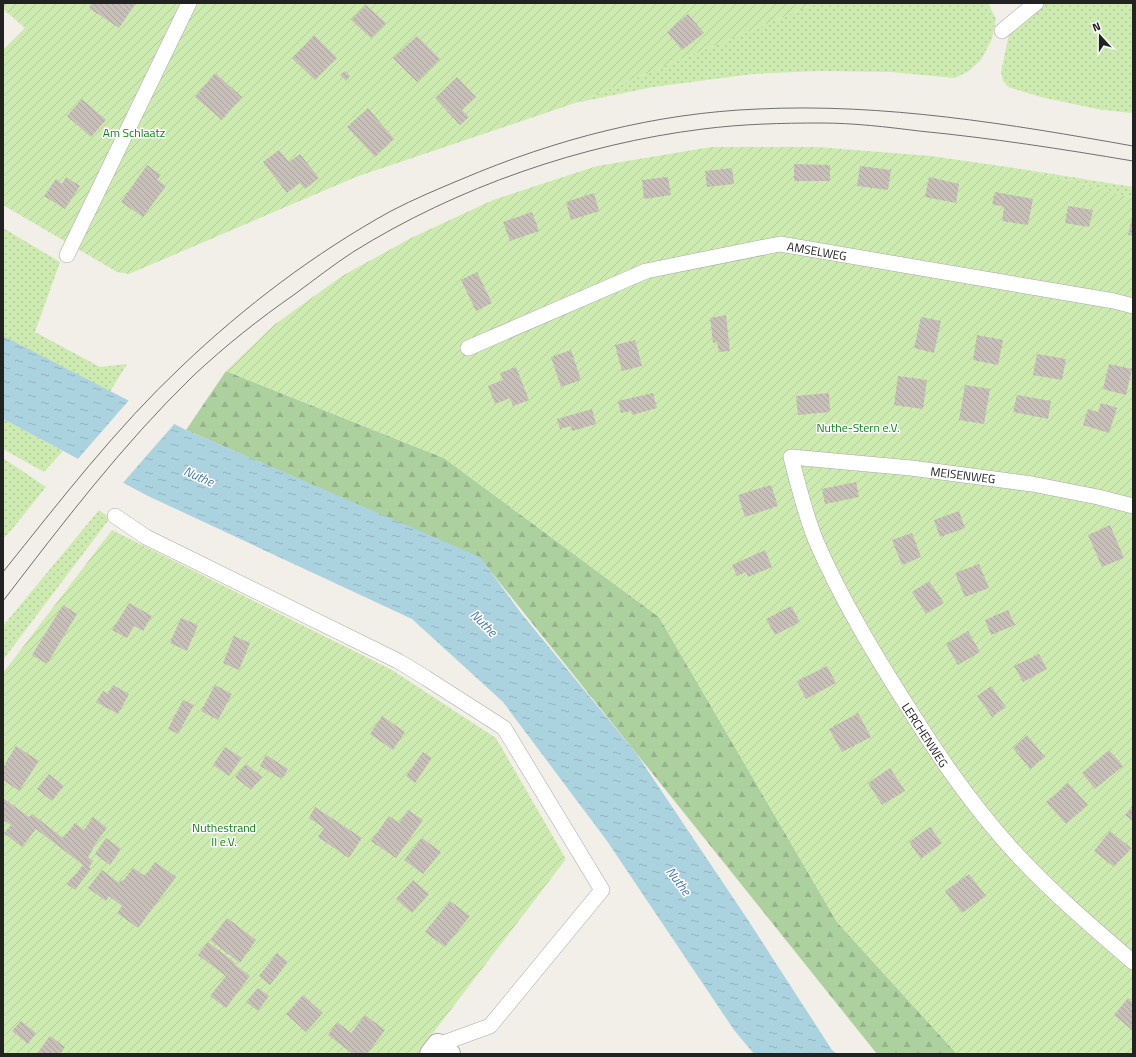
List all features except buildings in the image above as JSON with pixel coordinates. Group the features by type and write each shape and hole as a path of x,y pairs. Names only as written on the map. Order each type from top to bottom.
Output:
{"lane":[{"path":"67,255 189,3"},
{"path":"1002,31 1036,3"},
{"name":"AMSELWEG","path":"468,348 646,271 780,244 1106,300 1133,306"},
{"name":"MEISENWEG","path":"791,458 911,468 1032,484 1098,497 1133,506"},
{"name":"LERCHENWEG","path":"791,458 801,496 816,540 835,581 884,671 947,768 983,816 1023,861 1068,906 1133,962"},
{"path":"115,516 146,537 398,661 504,728 602,890 490,1026 439,1051"}],"green space":[{"name":"Am Schlaatz","path":"3,3 817,3 575,103 356,177 129,274 117,272 3,205 3,50 25,28 3,9"},
{"path":"817,3 988,3 996,19 992,39 981,60 969,71 955,78 891,72 819,71 753,74 653,87 575,103"},
{"path":"1043,3 1133,3 1133,112 1130,113 1097,109 1041,97 1008,87 1003,81 1001,72 1009,34"},
{"name":"Nuthe-Stern e.V.","path":"711,147 817,147 931,156 1028,170 1133,198 1133,1051 1130,1054 957,1054 837,922 659,617 444,458 226,371 274,325 342,276 411,238 493,200 597,166"},
{"path":"1028,170 1133,187 1133,198"},
{"path":"3,228 60,262 35,332 100,367 127,364 108,395 3,338"},
{"path":"226,371 444,458 659,617 837,922 957,1054 877,1054 480,558 186,430"},
{"path":"3,419 63,451 44,472 3,449"},
{"path":"3,458 46,487 3,539"},
{"path":"99,510 110,518 3,660 3,626"},
{"name":"Nuthestrand II e.V.","path":"112,530 392,670 496,738 566,859 417,1054 3,1054 3,673"}],"water":[{"name":"Nuthe","path":"3,336 186,430 480,557 521,613 636,753 748,920 832,1050 837,1054 754,1054 734,1030 607,841 503,702 412,619 148,496 3,419"}],"pier":[{"path":"130,399 176,422 122,484 77,460"}],"tram line":[{"path":"3,572 89,466 134,414 182,366 231,322 308,263 363,227 417,198 498,165 570,140 644,122 682,116 758,109 805,108 899,112 993,123 1133,146"},
{"path":"3,601 94,485 142,429 167,402 217,354 268,313 353,252 435,207 478,188 567,157 612,145 703,129 762,124 858,124 1000,140 1133,161"}]}
